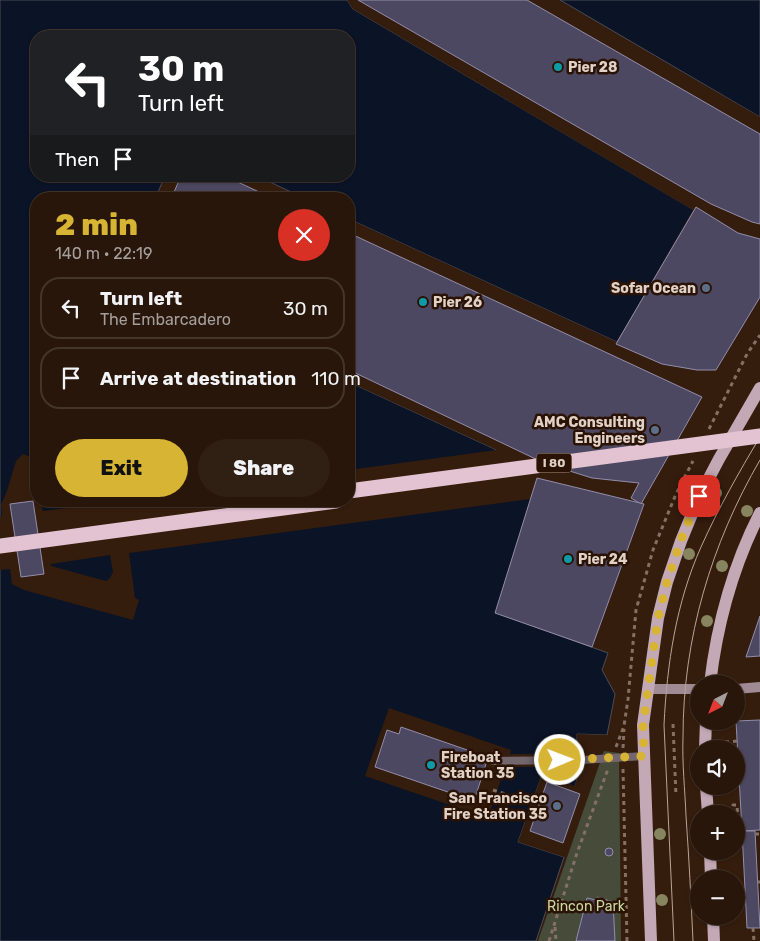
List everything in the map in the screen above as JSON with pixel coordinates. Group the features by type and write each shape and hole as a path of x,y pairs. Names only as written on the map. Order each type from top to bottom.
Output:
{"highway":[{"name":"I 80","path":"355,490 760,436"},
{"name":"I 80","path":"355,499 760,444"},
{"path":"0,538 228,507"},
{"path":"0,546 291,507"}],"main road":[{"path":"651,941 643,725 658,618 667,582 681,540 699,496 760,388"},
{"path":"711,675 713,656 724,608 738,562 760,513"},
{"path":"745,688 760,687"},
{"path":"648,689 690,690"},
{"path":"713,925 714,941"}],"lane":[{"path":"493,761 577,760 644,756"}],"path":[{"path":"674,724 676,796"},
{"path":"549,941 577,853 624,726 623,823 627,941"},
{"path":"494,790 532,804"},
{"path":"755,834 760,834"},
{"path":"555,925 556,941"},
{"path":"753,928 754,941"}],"green space":[{"name":"Rincon Park","path":"604,751 619,753 621,941 538,941"}],"water":[{"path":"0,0 347,0 353,9 694,210 617,342 355,222 355,192 291,192 270,182 355,182 355,30 30,30 30,182 162,182 158,192 30,192 30,507 355,507 355,385 540,470 496,613 608,653 602,670 615,694 607,735 577,734 577,779 575,787 542,775 518,842 564,857 536,941 0,941"},
{"path":"560,0 760,0 760,117"}],"pier":[{"path":"347,0 354,7 696,209 618,344 616,345 355,224 355,222 617,342 693,210 353,9"},
{"path":"557,0 760,117 760,119 559,2"},
{"path":"355,383 542,468 539,479 593,645 592,647 495,613 530,499 129,553 135,598 139,600 133,620 24,590 12,584 10,569 0,570 1,505 16,461 23,454 30,457 30,507 42,507 43,511 74,507 355,507 355,469 497,450 355,385","holes":["110,555 113,572 106,581 51,566 51,564"]},
{"path":"389,708 511,750 510,754 577,754 577,734 607,735 606,737 579,737 580,779 577,789 544,778 521,840 565,855 564,857 518,842 542,774 575,786 577,767 505,767 488,818 365,776"}],"building":[{"name":"Pier 28","path":"358,0 527,0 760,134 760,224 711,204"},
{"path":"178,182 238,182 259,192 174,192"},
{"path":"696,207 738,233 760,239 760,297 716,370 697,370 662,364 616,344"},
{"name":"Pier 26","path":"355,236 702,397 641,504 631,498 639,483 592,478 544,463 355,373"},
{"name":"Pier 24","path":"537,478 644,504 592,647 495,613"},
{"path":"30,501 30,507 34,507 44,574 21,577 10,504"},
{"path":"760,616 760,656 746,657"},
{"path":"760,720 760,830 745,831 745,805 741,805 740,795 745,795 745,740 737,740 736,730 745,730 745,721"},
{"name":"Fireboat Station 35","path":"401,727 473,752 471,759 486,764 474,801 375,767 387,730 399,734"},
{"name":"San Francisco Fire Station 35","path":"547,782 580,794 563,843 530,831"},
{"path":"745,831 755,831 760,928 747,928 744,870"},
{"path":"609,848 613,852 609,856 605,852"},
{"path":"597,897 613,902 615,941 576,941 587,898 596,900"}],"tram line":[{"path":"674,941 664,725 670,657 679,612 692,568 714,519 760,437"},
{"path":"693,941 683,757 684,700 688,664 694,628 714,559 727,525 760,460"}],"place":[{"name":"Pier 28","path":"558,67"},
{"name":"Sofar Ocean","path":"706,288"},
{"name":"Pier 26","path":"423,302"},
{"name":"AMC Consulting Engineers","path":"655,430"},
{"name":"Pier 24","path":"568,559"},
{"name":"Fireboat Station 35","path":"431,765"},
{"name":"San Francisco Fire Station 35","path":"557,806"}],"route":[{"path":"560,760 644,756 643,725 658,618 667,582 681,540 699,496"}]}
